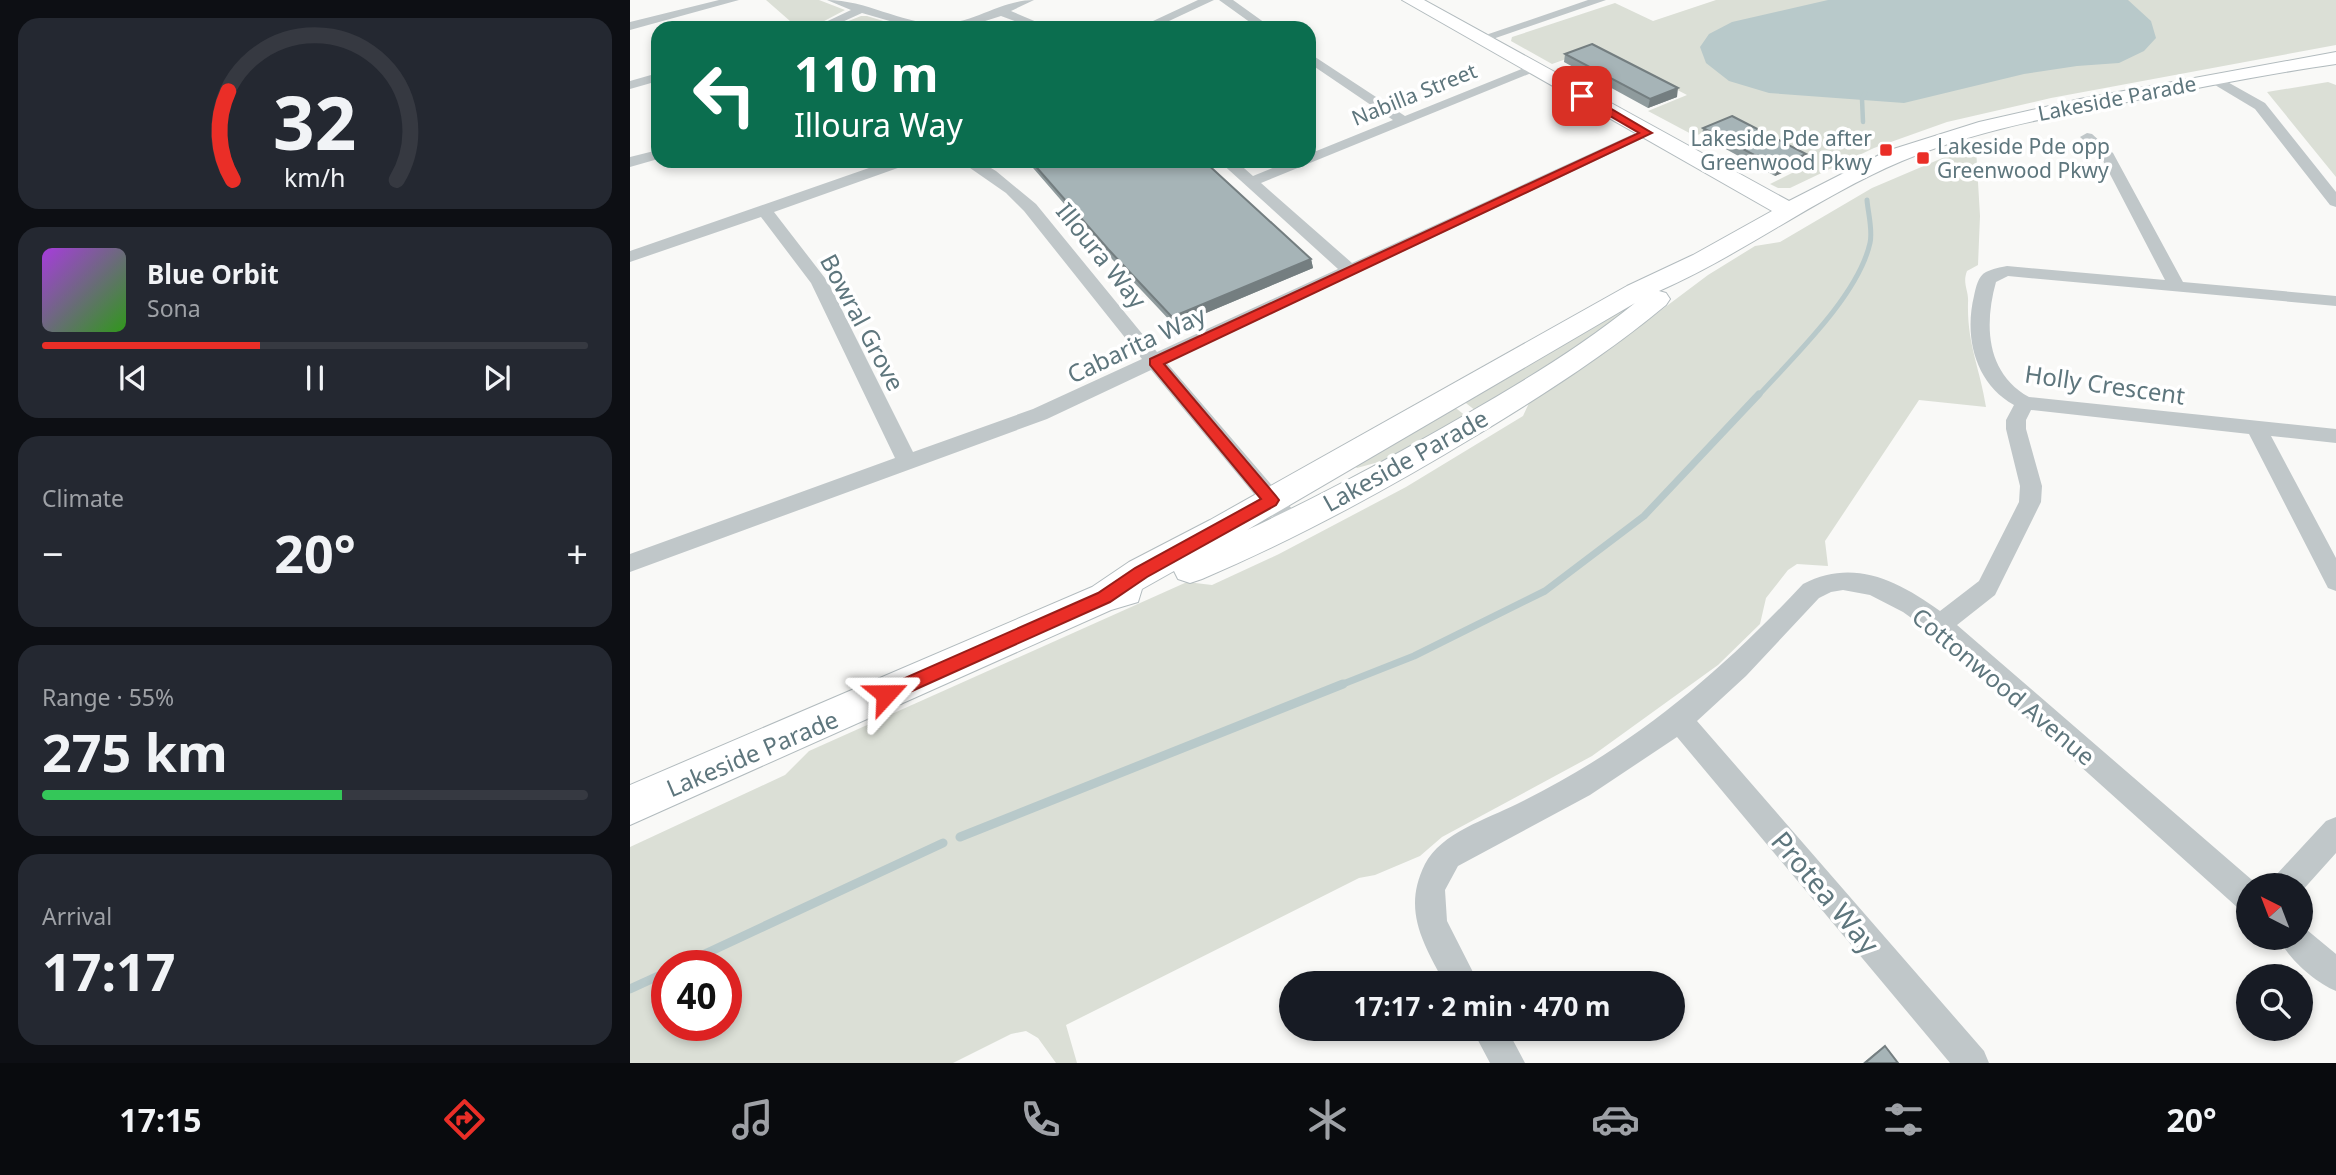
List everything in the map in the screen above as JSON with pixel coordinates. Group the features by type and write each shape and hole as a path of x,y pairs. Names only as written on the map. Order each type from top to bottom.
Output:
{"street":[{"path":"630,26 733,0"},
{"path":"833,0 904,21"},
{"path":"975,21 1028,0"},
{"path":"1160,21 1208,0"},
{"path":"1225,0 1256,21"},
{"path":"1411,0 1789,211"},
{"path":"1480,38 1594,1"},
{"path":"835,21 862,9"},
{"path":"1000,11 1026,21"},
{"name":"Lakeside Parade","path":"631,796 1104,597 1151,585 1204,564 1281,512 1422,454 1549,378 1638,315 1658,298 1678,275 1877,164 1955,135 2025,116 2336,58"},
{"path":"1316,62 1403,121"},
{"name":"Nabilla Street","path":"1316,156 1534,69"},
{"path":"630,85 651,79"},
{"path":"2215,79 2260,106 2336,202"},
{"name":"Cabarita Way","path":"630,563 1040,414 1647,133"},
{"path":"2087,137 2106,153 2176,285"},
{"path":"630,162 651,156"},
{"path":"630,257 884,168"},
{"name":"Illoura Way","path":"979,168 1002,182 1029,206 1281,512"},
{"path":"1235,168 1351,271"},
{"path":"1251,182 1286,168"},
{"name":"Bowral Grove","path":"764,210 819,282 908,463"},
{"name":"Holly Crescent","path":"2336,301 2017,271 1991,276 1979,308 1980,335 1995,382 2002,391 2025,403 2336,436"},
{"path":"1940,625 1987,588 2025,516 2030,502 2031,486 2016,429 2025,403"},
{"path":"2256,427 2336,581"},
{"name":"Cottonwood Avenue","path":"1456,971 1432,928 1427,907 1433,878 1448,856 1599,775 1680,721 1758,650 1811,591 1821,583 1848,579 1865,583 1940,625 2236,886"},
{"name":"Protea Way","path":"1680,721 1972,1063"},
{"path":"2299,873 2336,831"},
{"path":"2308,950 2336,975"},
{"path":"1496,1041 1508,1063"}],"shaded area":[{"path":"766,0 819,0 845,10 824,21 790,21"},
{"path":"1716,0 2336,0 2336,45 2051,98 1947,122 1874,148 1790,188 1778,188 1770,184 1816,161 1735,120 1695,136 1648,111 1687,95 1597,48 1552,64 1511,41 1512,37 1615,3 1653,21"},
{"path":"1828,0 2128,0 2151,21 2156,38 2144,51 2119,63 2024,74 1904,103 1769,93 1729,81 1706,63 1700,47 1709,34 1732,22"},
{"path":"867,16 883,21 848,21"},
{"path":"2328,82 2336,85 2336,177 2267,92"},
{"path":"1973,145 1976,148 1980,216 1978,265 1967,271 1965,280 1972,344 1986,407 1919,400 1825,541 1828,566 1797,564 1788,570 1766,598 1760,624 1718,665 1592,756 1442,837 1420,856 1375,875 1359,878 1066,1025 1077,1063 1056,1063 1038,1038 1026,1031 1011,1034 953,1063 630,1063 630,847 785,775 809,751 1187,582 1212,585 1279,554 1406,487 1523,416 1530,401 1608,350 1708,275 1755,246 1780,242 1872,188"},
{"path":"1634,301 1639,304 1594,339 1476,411 1462,400"},
{"path":"1452,405 1467,417 1393,458 1357,468 1352,463"}],"building":[{"path":"1592,44 1678,88 1650,99 1565,54"},
{"path":"1732,116 1806,154 1777,167 1703,128"},
{"path":"1037,168 1212,168 1311,259 1172,317"},
{"path":"1885,1046 1898,1063 1865,1063"}],"waterway":[{"path":"1863,122 1862,99 1865,93"},
{"path":"1758,396 1823,324 1852,284 1863,263 1871,238 1867,200"},
{"path":"1338,686 1414,656 1545,591 1644,516 1759,394"},
{"path":"960,837 1343,684"},
{"path":"713,950 943,843"},
{"path":"630,989 651,979"}],"place":[{"name":"Lakeside Pde after Greenwood Pkwy","path":"1886,150"},
{"name":"Lakeside Pde opp Greenwood Pkwy","path":"1923,158"}],"route":[{"path":"886,694 1104,597 1141,572 1271,500 1155,362 1647,133 1582,96"}]}
